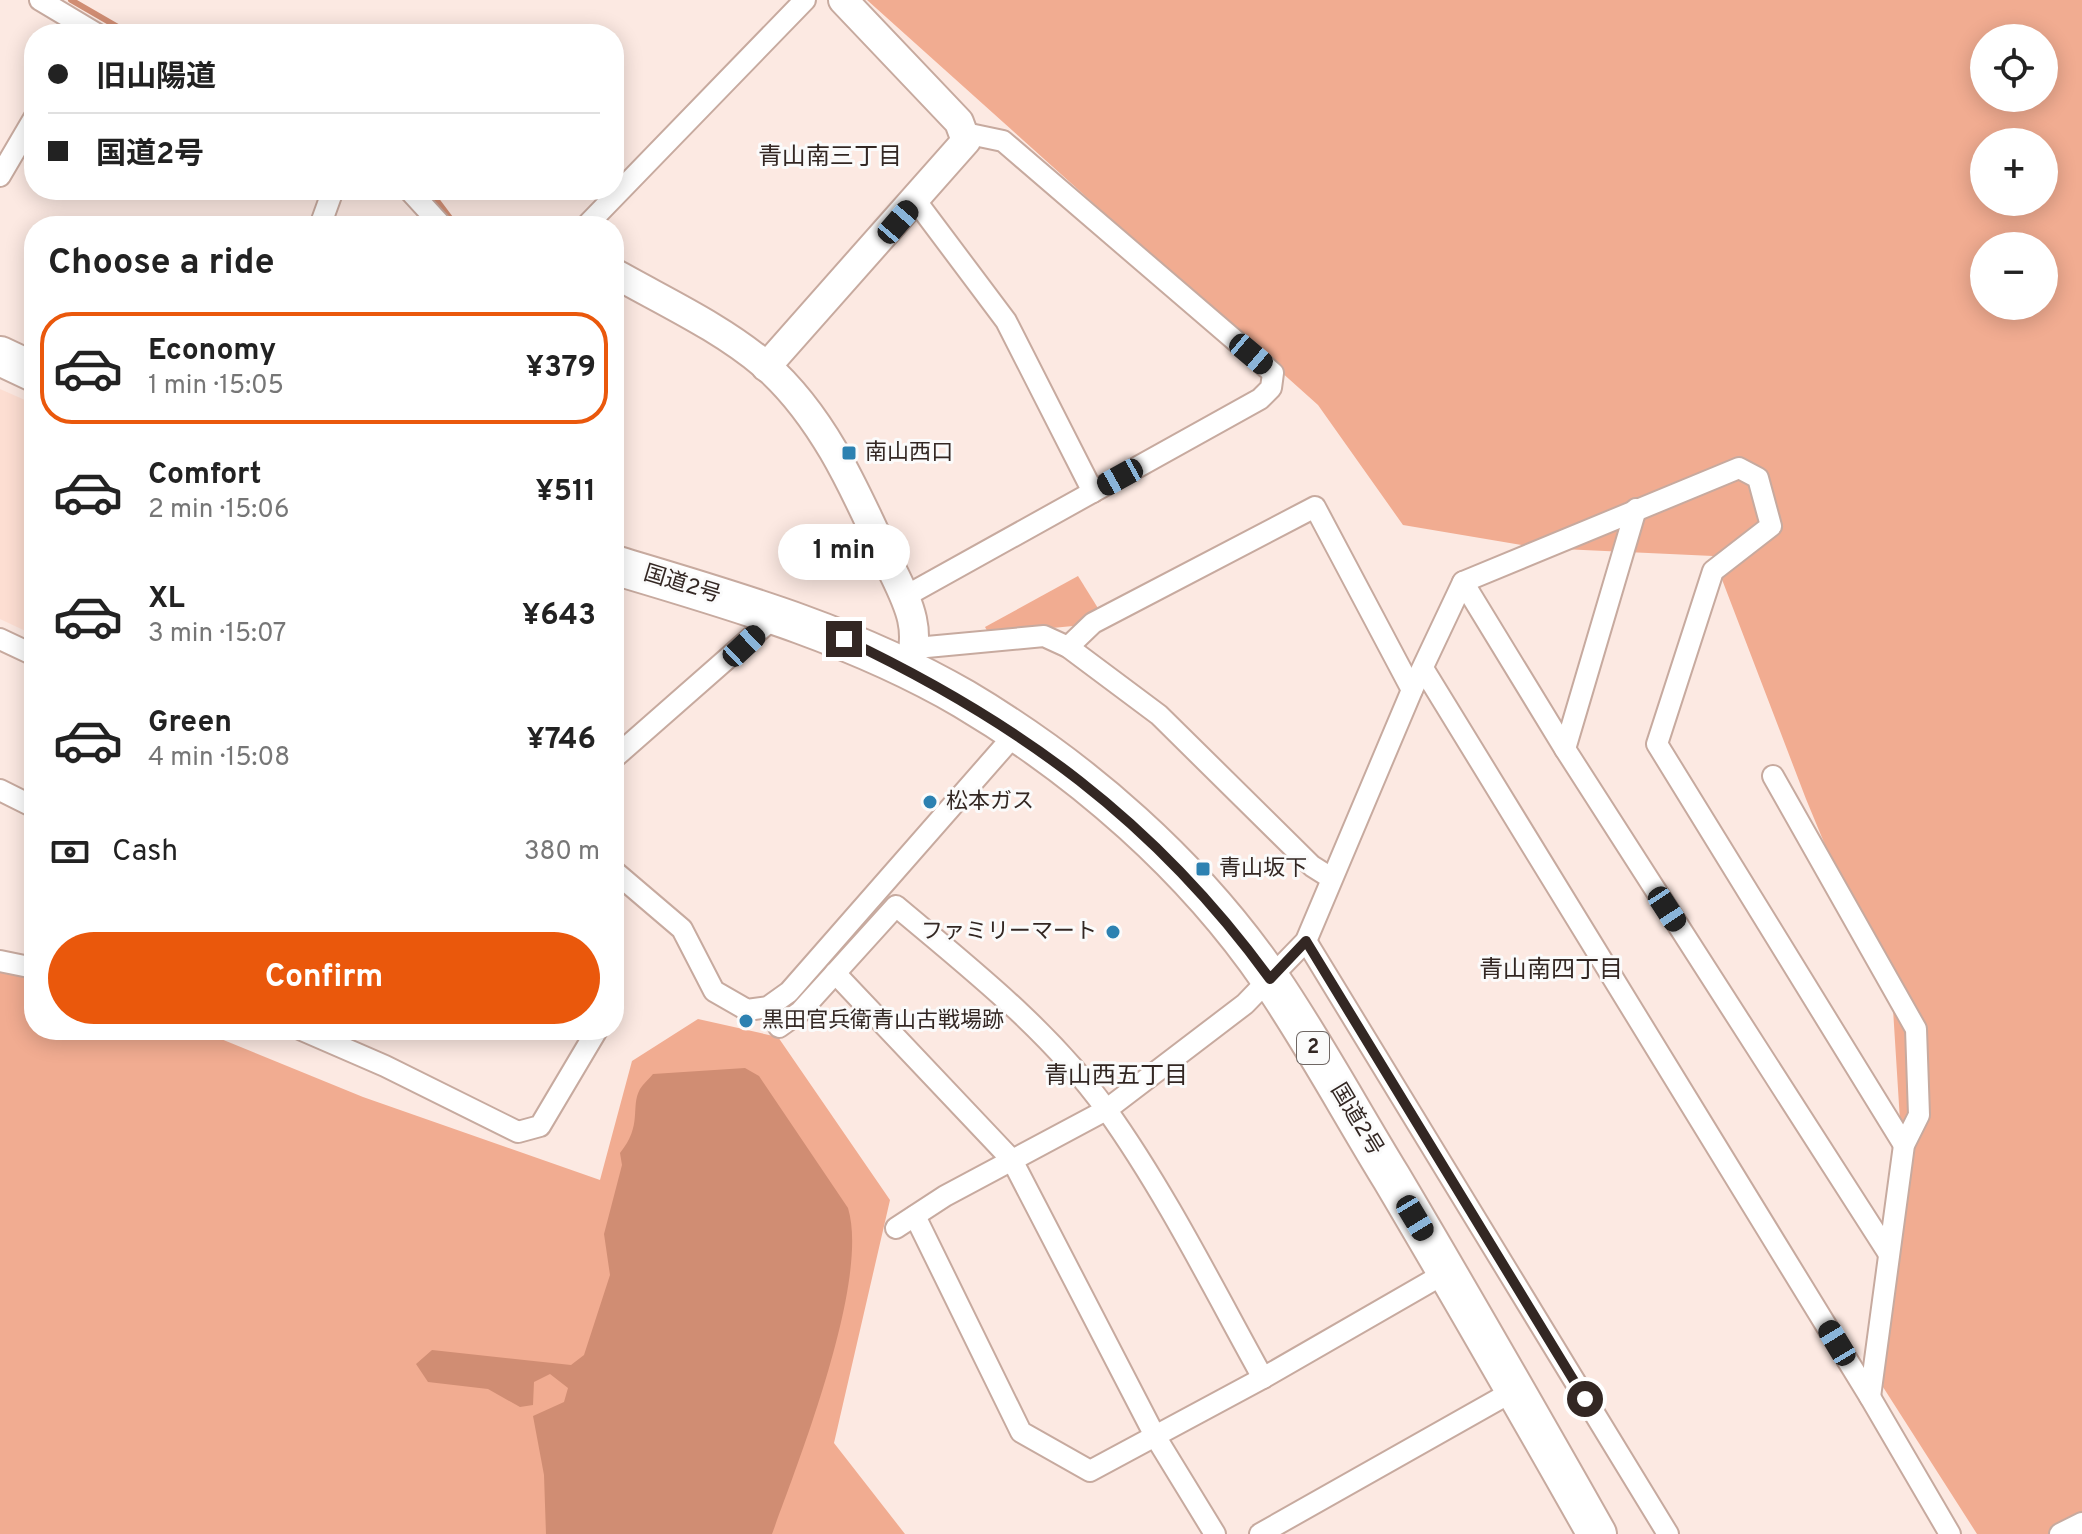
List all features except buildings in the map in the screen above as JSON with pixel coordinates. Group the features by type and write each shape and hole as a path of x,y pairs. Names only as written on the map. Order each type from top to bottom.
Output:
{"highway":[{"path":"0,356 24,367"},
{"name":"国道2号","path":"624,568 912,658 1068,770 1141,833 1226,922 1270,979 1447,1272 1597,1534"}],"street":[{"path":"40,0 77,24"},
{"path":"624,187 805,0"},
{"path":"766,367 966,141 965,133 843,0"},
{"path":"904,597 1260,399 1271,388 1273,373 1003,141 965,133"},
{"path":"0,176 24,135"},
{"path":"418,200 433,216"},
{"path":"596,216 611,200"},
{"path":"916,201 1006,321 1093,492"},
{"path":"624,279 723,334 766,367 802,405 840,462 904,597 915,628 912,658 1044,636 1068,647 1159,715 1312,866 1331,878"},
{"path":"896,1228 1012,1160 1106,1110 1245,1004 1306,941 1412,690 1463,582 1739,468 1758,478 1771,526 1713,571 1657,744 1904,1145"},
{"path":"1068,647 1093,623 1315,507 1412,690"},
{"path":"1565,749 1636,509"},
{"path":"1463,582 1565,749 1889,1254"},
{"path":"624,749 778,614"},
{"path":"0,639 24,650"},
{"path":"1424,670 1870,1397 1950,1534"},
{"path":"624,880 682,929 714,991 747,1010 768,1007 789,992 1016,733"},
{"path":"1773,776 1916,1029 1919,1115 1904,1145 1870,1397"},
{"path":"0,790 24,802"},
{"path":"779,1027 800,1012 896,906 1025,1015 1106,1110 1168,1209 1263,1378"},
{"path":"1306,941 1668,1534"},
{"path":"0,961 24,966"},
{"path":"835,973 1012,1160 1155,1436 1215,1534"},
{"path":"325,1040 518,1132 540,1126 591,1040"},
{"path":"915,1216 1021,1432 1090,1471 1263,1378 1447,1272"},
{"path":"1260,1534 1515,1390"},
{"path":"2060,1534 2082,1523"}],"shaded area":[{"path":"867,0 2082,0 2082,1534 1977,1534 1883,1387 1902,1153 1893,1009 1806,799 1713,556 1540,548 1403,525 1318,405"},
{"path":"0,389 24,400 24,630 0,619"},
{"path":"1078,576 1101,613 1073,626 989,634 985,627"},
{"path":"0,972 24,976 24,1040 223,1040 363,1097 600,1180 632,1061 698,1019 778,1037 890,1200 834,1443 905,1534 0,1534"},
{"path":"745,1068 759,1076 848,1208 852,1240 841,1323 814,1417 772,1534 546,1534 544,1475 533,1416 564,1402 568,1388 550,1374 534,1382 533,1405 520,1407 488,1389 428,1382 416,1364 432,1350 571,1365 584,1355 610,1275 604,1234 622,1165 620,1153 634,1125 640,1089 653,1074"}],"waterway":[{"path":"71,0 113,24"},
{"path":"436,200 448,216"}],"place":[{"name":"南山西口","path":"849,453"},
{"name":"松本ガス","path":"930,802"},
{"name":"青山坂下","path":"1203,869"},
{"name":"ファミリーマート","path":"1113,932"},
{"name":"黒田官兵衛青山古戦場跡","path":"746,1021"}],"district":[{"name":"青山南三丁目","path":"830,158"},
{"name":"青山南四丁目","path":"1551,971"},
{"name":"青山西五丁目","path":"1116,1077"}],"route":[{"path":"844,639 964,699 1068,770 1119,812 1174,865 1243,942 1270,979 1306,941 1585,1399"}]}
